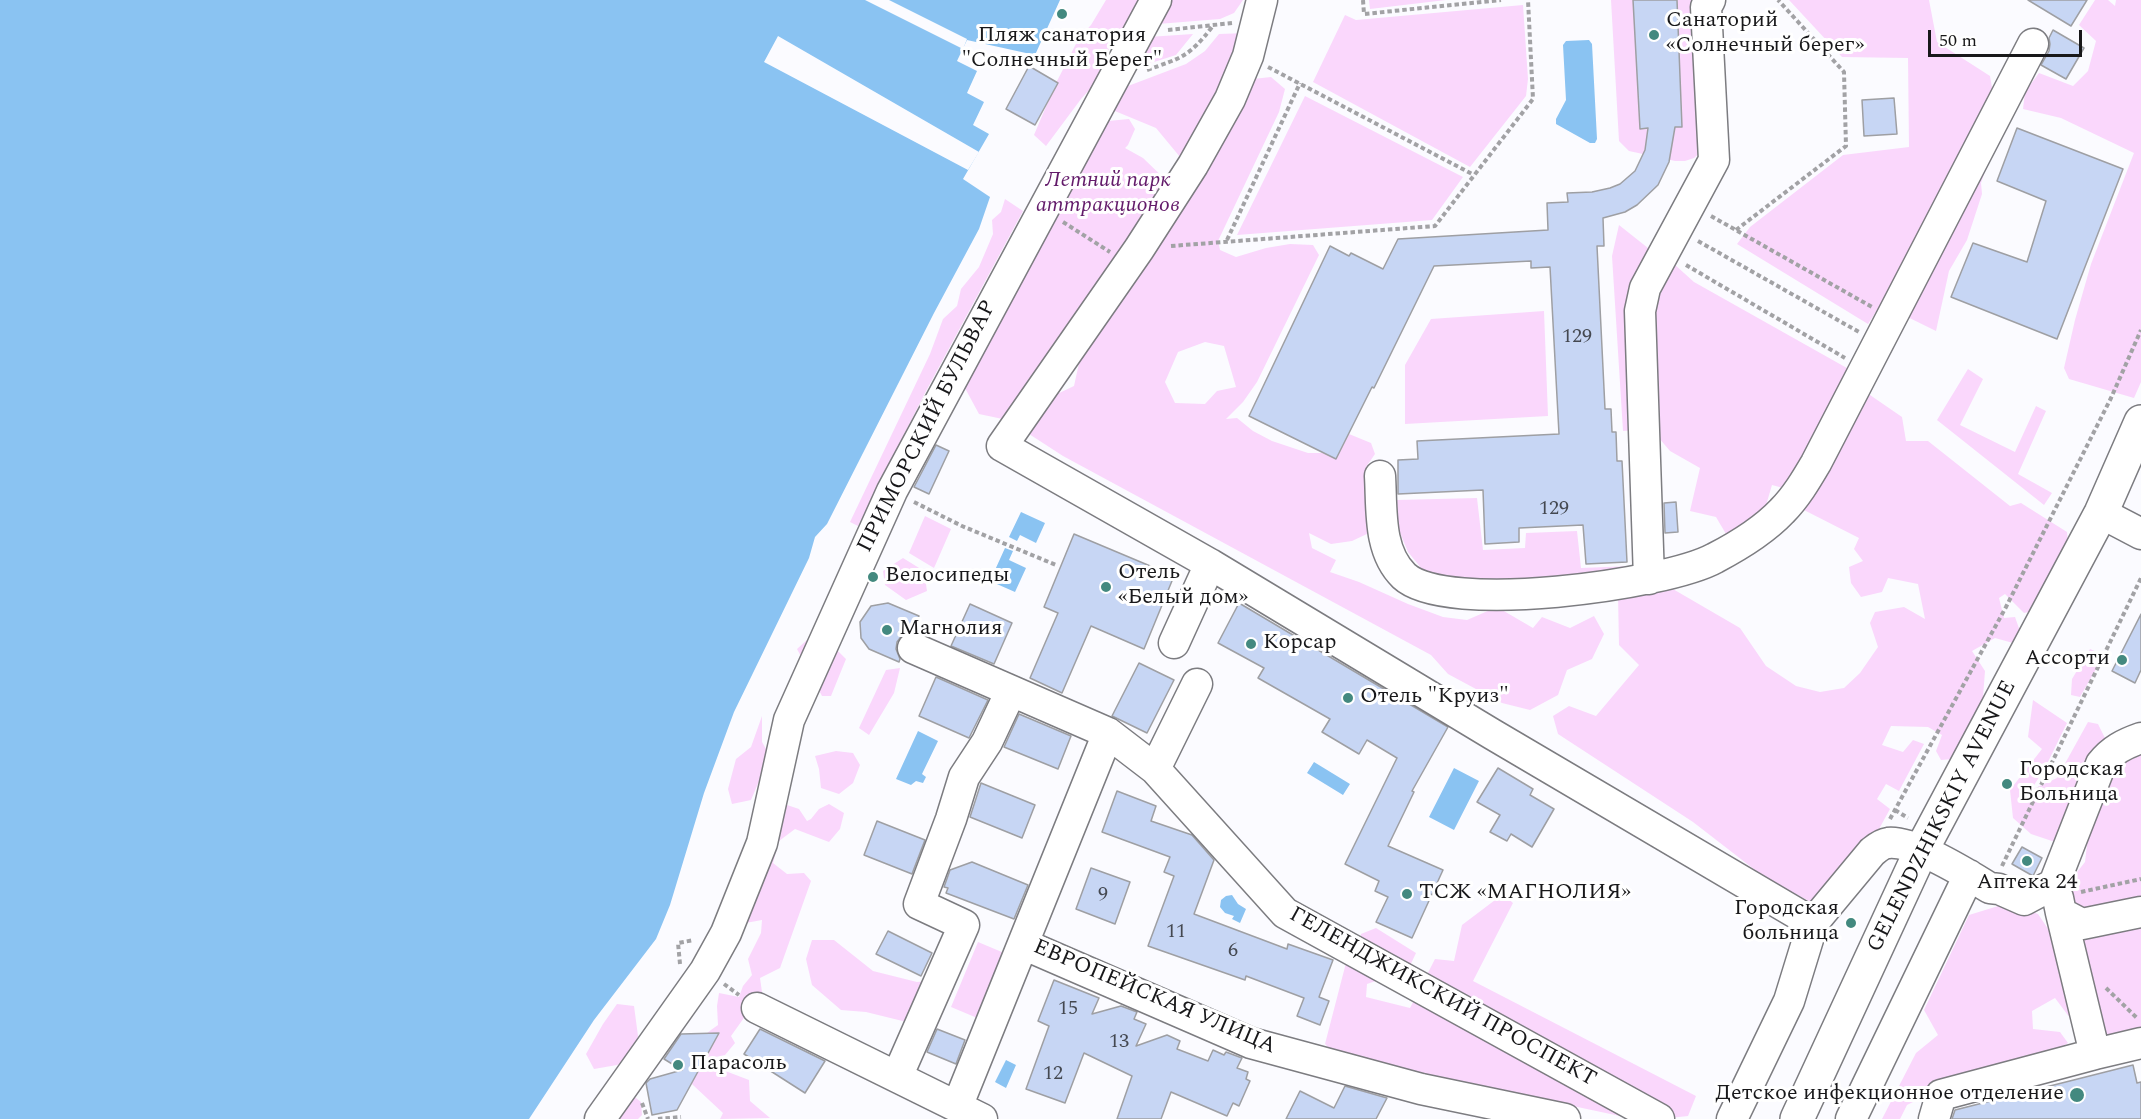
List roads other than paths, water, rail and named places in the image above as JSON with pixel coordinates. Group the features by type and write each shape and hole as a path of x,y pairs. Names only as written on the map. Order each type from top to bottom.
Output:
{"main road":[{"name":"GELENDZHIKSKIY AVENUE","path":"1797,1119 1921,850 2101,513 2141,422"}],"street":[{"name":"ПРИМОРСКИЙ БУЛЬВАР","path":"600,1119 705,971 726,933 762,843 789,720 892,491 1156,0"},
{"path":"1649,579 1640,311 1645,288 1714,160 1706,7 1710,0"},
{"path":"1259,10 1248,56 1230,99 1193,165 1134,256 1002,446 1210,564 1502,740 1813,923"},
{"path":"1380,476 1385,541 1392,558 1405,576 1430,589 1488,595 1603,588 1690,569 1715,559 1761,529 1782,512 1801,489 2033,44"},
{"path":"2101,513 2141,534"},
{"path":"1174,643 1210,564"},
{"name":"ГЕЛЕНДЖИКСКИЙ ПРОСПЕКТ","path":"913,648 1108,733 1155,769 1285,913 1659,1119"},
{"path":"1155,769 1197,684"},
{"path":"897,1077 964,924 919,904 964,777 987,742 1011,691"},
{"path":"757,1008 970,1113 1023,944 1108,733"},
{"path":"2095,1054 2057,898 2101,764 2109,753 2121,745 2141,738"},
{"path":"1732,1119 1789,1001 1813,923 1872,852 1881,845 1890,843 1908,845 2024,900 2057,898 2082,924 2141,912"},
{"path":"1851,1119 1980,881"},
{"name":"ЕВРОПЕЙСКАЯ УЛИЦА","path":"1023,944 1251,1043 1421,1089 1565,1119"},
{"path":"1934,1119 1941,1095 2141,1042"}],"water":[{"path":"0,0 1060,0 1035,55 967,40 957,61 977,71 967,93 984,102 973,125 989,134 963,179 990,197 979,229 827,524 815,537 809,558 734,712 704,793 670,905 656,939 594,1020 529,1119 0,1119"},
{"path":"1589,40 1592,44 1597,139 1595,143 1590,143 1556,124 1556,119 1566,100 1563,45 1566,41"},
{"path":"1021,512 1045,523 1036,543 1020,535 1017,541 1009,537"},
{"path":"1005,548 1013,551 1009,560 1026,568 1015,592 990,581"},
{"path":"918,731 938,741 922,774 926,777 923,783 916,781 911,785 896,779"},
{"path":"1314,762 1350,784 1343,795 1307,773"},
{"path":"1454,768 1479,781 1454,830 1429,817"},
{"path":"1232,895 1238,904 1246,909 1240,923 1232,919 1234,916 1225,913 1220,907 1221,900"},
{"path":"1006,1060 1016,1065 1006,1088 995,1082"}],"place":[{"name":"Пляж санатория \"Солнечный Берег\"","path":"1062,14"},
{"name":"Санаторий «Солнечный берег»","path":"1654,35"},
{"name":"Велосипеды","path":"873,577"},
{"name":"Отель «Белый дом»","path":"1106,587"},
{"name":"Магнолия","path":"887,630"},
{"name":"Корсар","path":"1251,644"},
{"name":"Ассорти","path":"2122,660"},
{"name":"Отель \"Круиз\"","path":"1348,698"},
{"name":"Городская Больница","path":"2007,784"},
{"name":"Аптека 24","path":"2027,861"},
{"name":"ТСЖ «МАГНОЛИЯ»","path":"1407,894"},
{"name":"Городская больница","path":"1851,923"},
{"name":"Парасоль","path":"678,1065"},
{"name":"Детское инфекционное отделение","path":"2077,1095"}],"park label":[{"name":"Летний парк аттракционов","path":"1108,194"}]}
